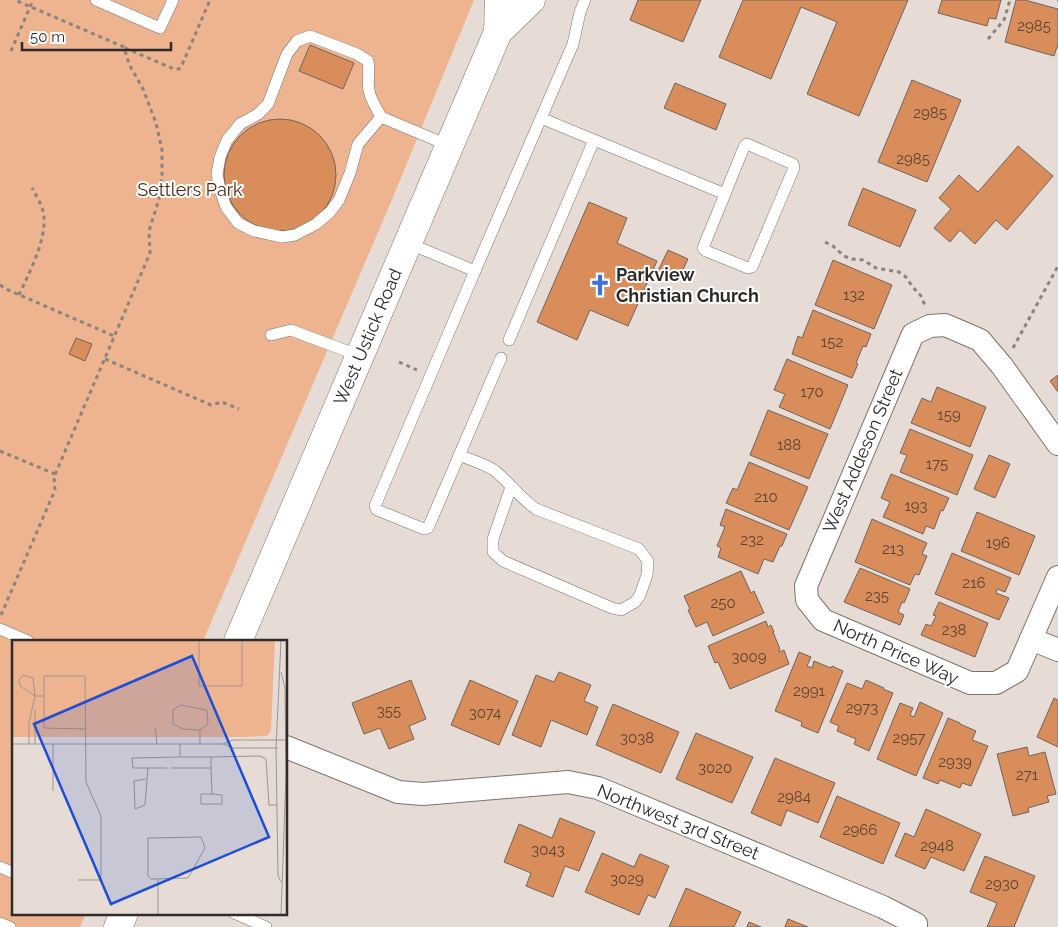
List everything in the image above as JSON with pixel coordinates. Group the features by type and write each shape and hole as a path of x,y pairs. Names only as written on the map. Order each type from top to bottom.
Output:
{"main road":[{"name":"West Ustick Road","path":"238,640 498,32 499,0"},
{"name":"West Ustick Road","path":"498,32 531,0"},
{"path":"118,927 124,914"}],"street":[{"name":"West Addeson Street","path":"807,600 806,586 913,334 930,326 945,325 980,340 1002,366 1058,444"},
{"path":"1058,577 1031,639 1058,650"},
{"name":"North Price Way","path":"807,600 823,620 970,683 996,683 1017,672 1031,639"},
{"name":"Northwest 3rd Street","path":"288,748 398,792 423,794 568,782 598,788 883,907 916,926"}],"lane":[{"path":"96,0 160,28 173,0"},
{"path":"501,358 428,528 424,529 377,510 375,506 573,44 580,12 585,0"},
{"path":"381,117 358,144 340,200 316,224 295,235 282,237 268,235 254,232 238,223 226,207 217,174 220,157 227,140 240,124 258,114 268,104 287,54 296,41 310,36 357,54 368,61 370,71 368,90 381,117 450,146"},
{"path":"541,118 725,194"},
{"path":"508,340 594,140"},
{"path":"747,144 793,164 794,168 752,267 748,268 706,251 703,248 725,194 744,147 747,144"},
{"path":"408,243 475,271"},
{"path":"271,335 291,330 360,356"},
{"path":"459,455 494,469 511,487 524,501 536,509 639,549 648,561 647,574 640,595 635,602 621,610 612,608 503,561 493,552 493,539 511,487"},
{"path":"0,629 26,640"},
{"path":"0,867 12,872"},
{"path":"236,914 266,927"},
{"path":"0,923 10,927"}],"path":[{"path":"15,0 174,69 179,69 186,57 210,0"},
{"path":"11,51 33,0"},
{"path":"988,39 1004,20 1010,0"},
{"path":"0,618 55,490 55,474 150,253 149,231 159,199 162,176 162,150 156,123 142,89 128,64 124,48"},
{"path":"19,295 42,239 44,227 44,215 32,188"},
{"path":"825,242 833,246 844,256 863,260 876,268 899,272 906,277 921,296 927,311"},
{"path":"1010,352 1058,266"},
{"path":"0,285 114,336"},
{"path":"105,359 211,405 222,402 239,409"},
{"path":"399,362 421,372"},
{"path":"0,451 55,474"}],"green space":[{"name":"Settlers Park","path":"0,0 474,0 391,202 203,640 12,640 12,914 86,914 80,927 0,927"}],"building":[{"path":"638,0 701,0 683,42 630,20"},
{"path":"743,0 908,0 859,116 807,94 837,22 801,7 771,79 719,57"},
{"path":"942,0 1001,0 996,19 989,18 987,26 938,13"},
{"path":"1016,0 1025,0 1058,9 1058,47 1054,56 1005,42"},
{"path":"310,45 354,63 343,89 299,71"},
{"path":"912,80 961,100 927,182 878,162"},
{"path":"675,83 726,104 716,130 664,108"},
{"path":"280,119 302,123 320,135 332,153 336,175 332,197 320,215 302,227 280,231 258,227 240,215 228,197 224,175 228,153 240,135 258,123"},
{"path":"1018,146 1053,176 1007,230 996,220 975,244 960,230 950,242 934,228 951,209 939,198 959,175 978,192"},
{"path":"863,188 916,210 900,247 848,225"},
{"name":"Parkview Christian Church","path":"589,202 627,218 617,243 657,261 628,326 590,310 577,340 537,322"},
{"path":"668,250 688,259 677,282 657,273"},
{"path":"833,260 892,285 874,329 815,305"},
{"path":"813,310 871,334 866,347 863,346 852,378 792,354 798,336 802,338"},
{"path":"76,338 92,344 85,361 69,354"},
{"path":"787,359 848,385 830,429 779,407 785,394 774,390"},
{"path":"1058,375 1058,392 1050,381"},
{"path":"937,387 986,407 970,447 911,423 922,398 931,402"},
{"path":"768,410 828,434 809,479 750,455"},
{"path":"910,429 973,455 957,495 900,472 907,455 900,453"},
{"path":"989,455 1010,464 995,498 974,489"},
{"path":"749,462 808,487 789,530 726,503 733,488 737,490"},
{"path":"891,474 949,498 943,511 941,510 934,529 926,526 923,534 883,517 890,502 881,498"},
{"path":"726,509 787,534 773,562 764,559 758,574 718,557 721,548 717,546 725,527 720,525"},
{"path":"977,512 1035,536 1019,575 961,551"},
{"path":"872,519 927,543 922,554 927,556 919,575 915,574 910,585 855,562"},
{"path":"952,553 1011,578 1005,592 997,589 996,593 1009,598 999,620 935,594"},
{"path":"860,568 910,589 898,612 904,615 900,625 844,602"},
{"path":"741,571 751,593 754,591 764,613 713,636 707,622 696,627 684,596"},
{"path":"939,602 988,623 975,657 921,635 926,624 931,626 936,616 933,615"},
{"path":"766,621 768,627 771,625 774,632 780,649 779,652 784,650 789,664 730,689 718,662 715,663 708,646"},
{"path":"799,652 811,657 807,666 812,668 814,661 843,671 818,733 801,726 802,722 775,711"},
{"path":"559,672 591,685 584,701 598,707 587,735 551,720 541,747 512,735 536,675 554,682"},
{"path":"411,680 426,719 409,726 414,739 389,749 380,728 364,734 352,703"},
{"path":"470,680 518,701 499,745 451,725"},
{"path":"866,680 893,693 869,751 854,744 856,739 837,731 839,726 830,722 847,683 862,689"},
{"path":"1054,698 1058,700 1058,747 1037,737"},
{"path":"920,702 943,713 916,776 877,759 900,703 913,708 910,715 914,717"},
{"path":"613,704 679,732 661,773 596,745"},
{"path":"948,718 976,731 972,740 988,746 971,786 962,783 960,788 940,780 938,784 923,778"},
{"path":"696,733 753,757 732,803 676,779"},
{"path":"1027,747 1029,756 1045,752 1056,794 1047,796 1049,802 1028,808 1029,812 1013,816 997,754"},
{"path":"775,758 835,783 818,823 787,810 781,826 751,813"},
{"path":"837,796 900,823 883,864 820,837"},
{"path":"926,809 981,834 964,871 931,857 925,869 895,856 905,833 914,837"},
{"path":"560,818 595,832 579,871 565,866 553,897 526,886 531,873 504,862 519,824 552,838"},
{"path":"602,853 634,867 640,854 669,866 655,898 648,895 639,915 585,892"},
{"path":"985,856 1035,876 1014,927 987,927 997,903 970,892"},
{"path":"686,888 741,912 734,927 669,927"},
{"path":"788,919 808,927 785,927"},
{"path":"749,922 761,927 747,927"}],"place":[{"name":"Parkview Christian Church","path":"600,285"}]}
